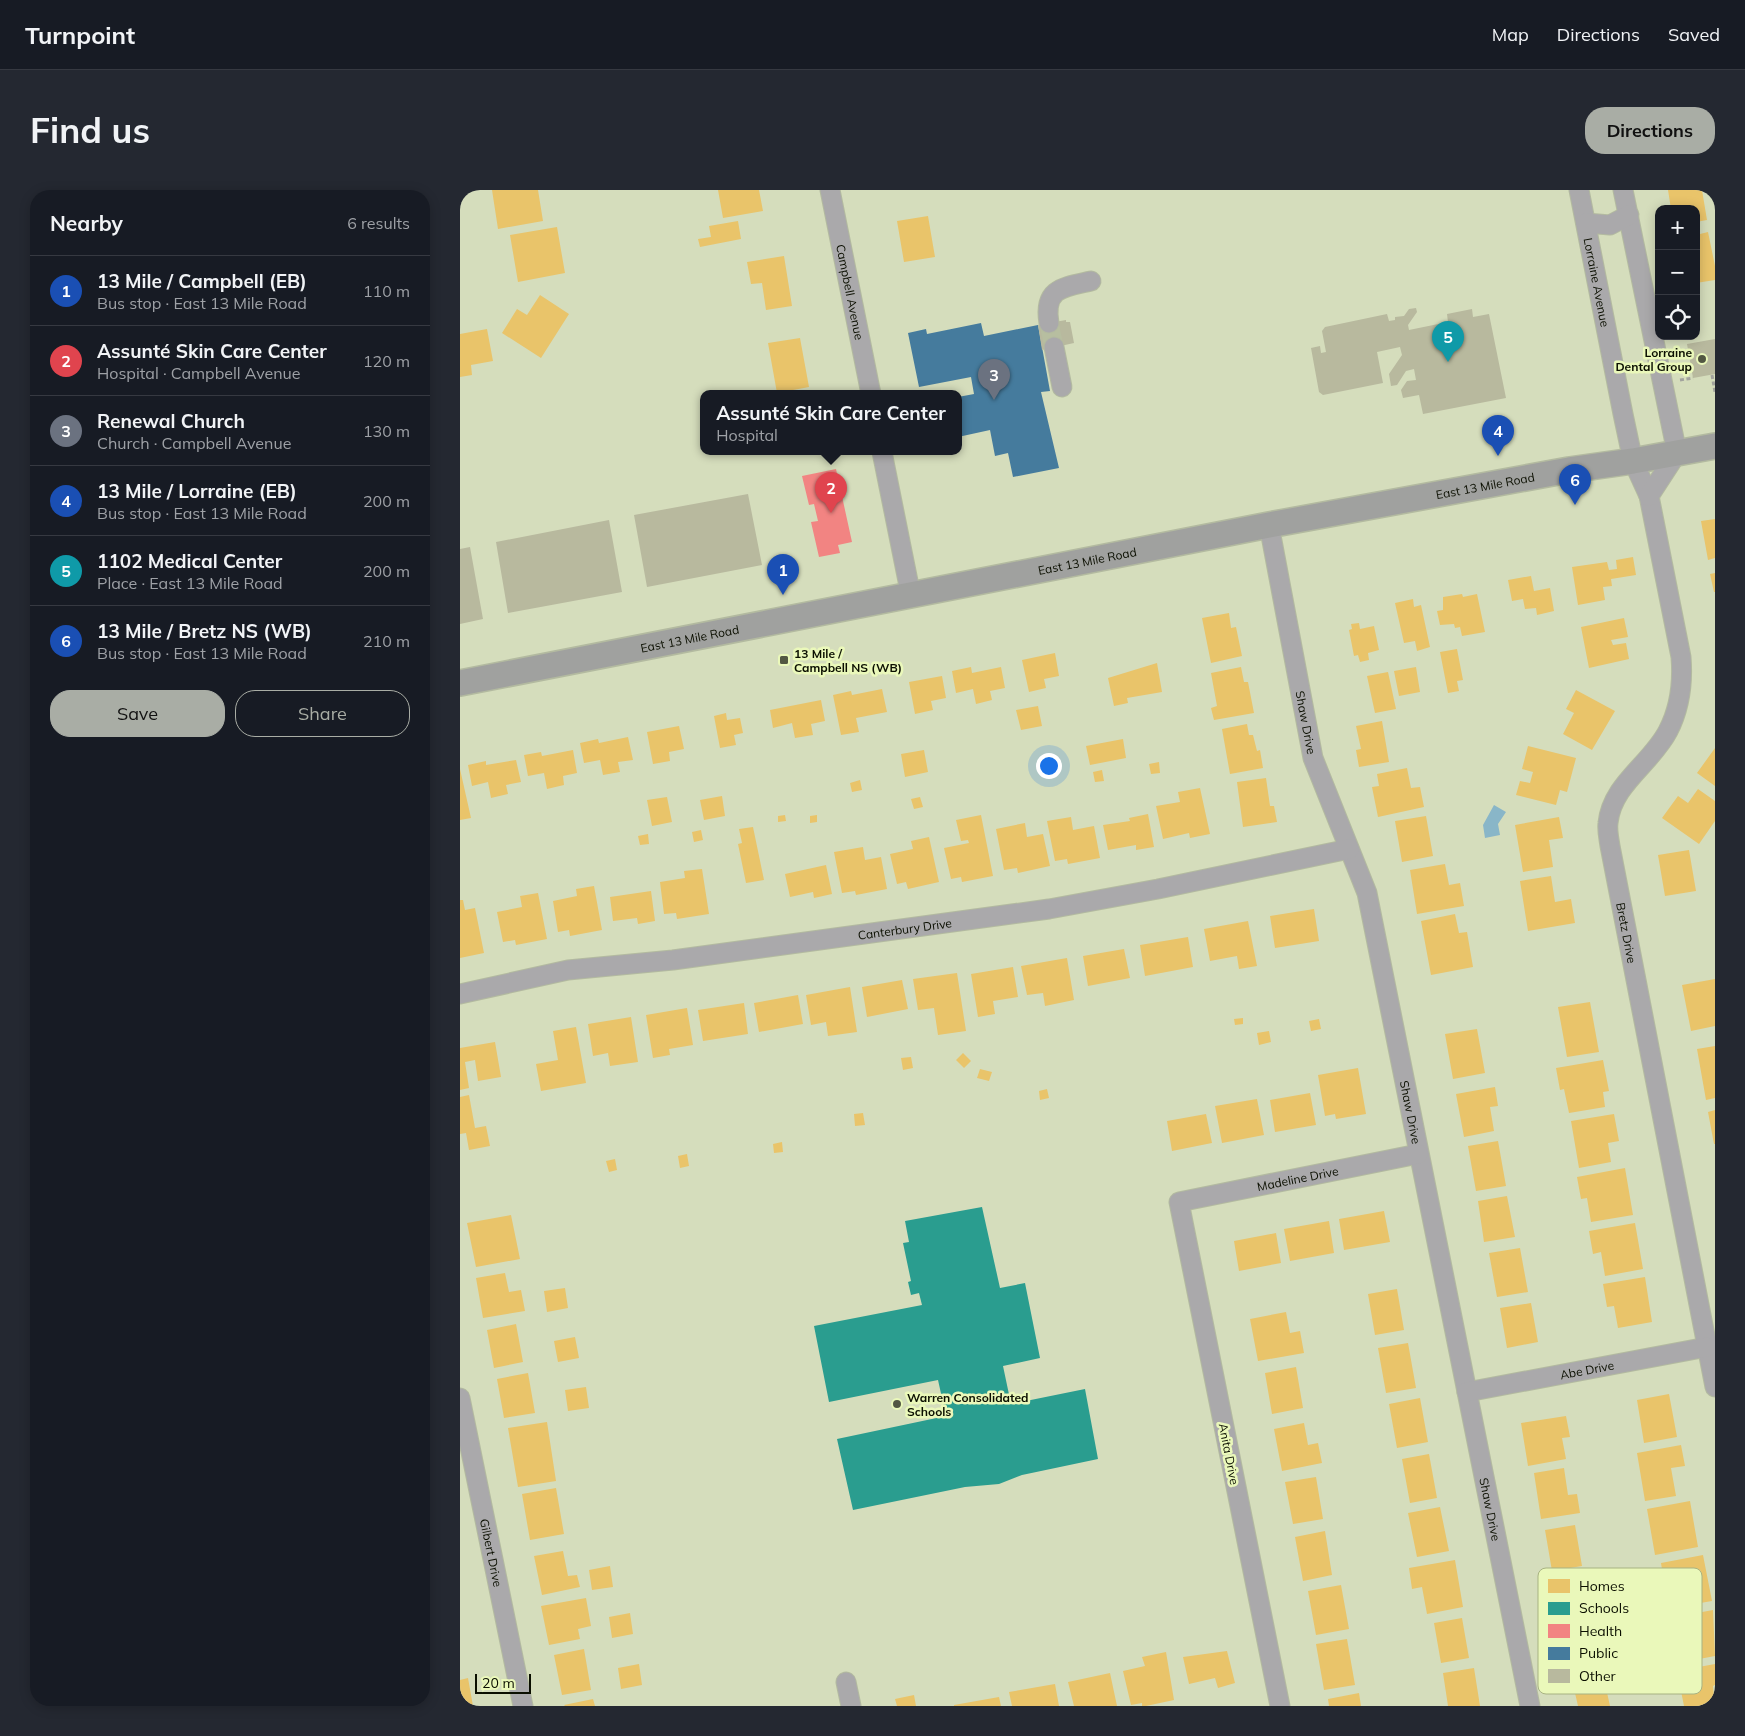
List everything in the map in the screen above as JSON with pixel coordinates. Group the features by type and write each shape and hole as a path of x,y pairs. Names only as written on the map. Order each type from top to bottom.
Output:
{"main road":[{"name":"East 13 Mile Road","path":"460,683 1269,525 1568,470 1633,461 1715,446"}],"street":[{"name":"Campbell Avenue","path":"830,190 870,390"},
{"name":"Lorraine Avenue","path":"1579,190 1633,461"},
{"path":"1623,190 1677,453 1649,496"},
{"path":"1586,224 1610,225 1629,215"},
{"path":"1050,323 1048,306 1056,291 1063,287 1091,281"},
{"path":"1054,347 1062,387"},
{"path":"883,455 911,596"},
{"name":"Bretz Drive","path":"1633,461 1649,496 1677,634 1683,677 1679,702 1668,732 1620,790 1612,808 1608,824 1610,846 1715,1387"},
{"name":"Shaw Drive","path":"1269,525 1313,758 1367,894 1530,1706"},
{"name":"Canterbury Drive","path":"460,994 568,970 673,960 1049,909 1158,889 1348,849"},
{"name":"Madeline Drive","path":"1179,1202 1418,1154"},
{"name":"Anita Drive","path":"1179,1202 1280,1706"},
{"name":"Abe Drive","path":"1467,1392 1707,1347"},
{"name":"Gilbert Drive","path":"460,1398 523,1706"},
{"path":"846,1682 851,1706"}],"path":[{"path":"1712,375 1715,392"},
{"path":"1677,381 1693,378"}],"water":[{"path":"1494,805 1506,812 1498,824 1500,835 1485,838 1483,825"}],"building: Homes":[{"path":"492,190 538,190 543,221 498,229"},
{"path":"718,190 759,190 763,211 723,218"},
{"path":"1668,190 1702,190 1707,220 1700,221 1700,205 1670,205"},
{"path":"928,216 935,257 904,262 897,221"},
{"path":"738,221 741,239 700,247 698,239 711,237 709,226"},
{"path":"557,227 565,273 518,282 510,235"},
{"path":"1708,232 1715,266 1715,280 1700,282 1700,234"},
{"path":"784,256 792,306 766,310 762,283 751,284 747,262"},
{"path":"540,295 569,314 541,358 502,333 517,309 527,315"},
{"path":"487,329 493,361 471,365 472,375 460,377 460,334"},
{"path":"800,338 809,387 793,390 776,390 768,343"},
{"path":"1715,519 1715,558 1708,560 1701,521"},
{"path":"1633,557 1636,575 1611,579 1612,586 1603,587 1605,600 1578,605 1572,567 1607,562 1609,570 1617,569 1616,560"},
{"path":"1715,573 1715,592 1714,592 1710,574"},
{"path":"1531,576 1534,591 1550,588 1554,611 1537,615 1536,608 1525,609 1523,599 1512,601 1508,580"},
{"path":"1462,594 1463,597 1477,594 1485,632 1462,636 1460,627 1455,628 1454,624 1440,625 1437,611 1443,610 1443,597"},
{"path":"1413,599 1414,607 1421,605 1430,647 1417,651 1415,641 1404,643 1395,603"},
{"path":"1229,613 1231,628 1236,627 1242,656 1211,663 1202,618"},
{"path":"1624,618 1628,637 1611,640 1613,645 1626,643 1629,659 1589,668 1581,627"},
{"path":"1359,623 1360,629 1374,626 1379,650 1368,653 1369,660 1360,662 1358,655 1354,656 1349,630 1352,629 1351,624"},
{"path":"1457,649 1463,680 1457,681 1459,691 1448,693 1440,652"},
{"path":"1055,653 1059,676 1044,679 1046,688 1029,692 1022,660"},
{"path":"1157,663 1162,692 1127,698 1128,703 1114,706 1108,678"},
{"path":"971,667 972,673 1001,667 1005,688 990,691 992,700 976,704 973,689 956,693 952,671"},
{"path":"1241,667 1244,682 1248,682 1254,713 1214,720 1211,708 1217,706 1211,673"},
{"path":"1416,667 1420,692 1399,696 1394,671"},
{"path":"1388,672 1396,709 1375,713 1367,676"},
{"path":"942,676 946,698 931,701 933,710 915,714 909,682"},
{"path":"882,689 887,712 856,718 859,732 841,735 833,695 851,691 852,695"},
{"path":"1576,690 1615,711 1592,750 1563,734 1574,713 1566,709"},
{"path":"821,700 825,721 811,724 813,735 795,738 792,723 773,728 770,710"},
{"path":"1038,706 1042,726 1021,730 1016,710"},
{"path":"726,713 727,720 740,718 743,733 734,735 736,745 720,748 714,716"},
{"path":"1382,721 1389,762 1359,767 1356,750 1361,749 1356,726"},
{"path":"1247,724 1249,735 1253,735 1257,751 1260,750 1263,768 1230,774 1222,729"},
{"path":"679,726 684,749 669,752 670,761 653,764 647,732"},
{"path":"628,737 633,760 618,762 620,772 603,775 600,760 584,763 580,743 598,739 599,743"},
{"path":"1123,739 1126,758 1090,765 1086,746"},
{"path":"1528,746 1576,758 1567,792 1560,790 1556,805 1516,795 1520,781 1530,783 1533,772 1522,769"},
{"path":"1715,748 1715,786 1697,773"},
{"path":"573,750 577,773 563,776 564,785 547,789 544,773 528,776 524,755 541,752 542,756"},
{"path":"924,750 928,772 905,777 901,754"},
{"path":"516,760 521,782 506,785 508,794 491,798 488,782 472,786 468,765 486,761 486,765"},
{"path":"1159,762 1160,773 1151,774 1149,764"},
{"path":"1407,768 1411,788 1420,787 1424,807 1378,817 1372,787 1379,786 1377,774"},
{"path":"460,769 471,818 460,820"},
{"path":"1102,770 1104,781 1095,782 1093,772"},
{"path":"1266,778 1270,806 1274,806 1277,822 1243,827 1237,782"},
{"path":"860,780 862,790 852,792 850,783"},
{"path":"1200,788 1210,834 1190,838 1189,833 1163,839 1156,806 1180,802 1178,792"},
{"path":"1698,789 1715,801 1715,821 1699,844 1662,818 1678,796 1688,803"},
{"path":"722,796 725,816 704,820 700,800"},
{"path":"667,797 672,822 652,826 647,800"},
{"path":"920,797 923,807 914,809 911,799"},
{"path":"1148,814 1154,847 1136,850 1136,845 1108,850 1103,825 1130,821 1129,818"},
{"path":"785,815 786,821 778,822 778,816"},
{"path":"817,815 817,822 810,823 810,816"},
{"path":"981,815 993,876 962,882 961,877 951,879 944,848 969,843 968,840 961,841 956,820"},
{"path":"1426,816 1433,856 1402,862 1395,821"},
{"path":"1071,817 1073,830 1094,826 1100,858 1068,864 1067,859 1055,861 1047,821"},
{"path":"1559,817 1563,838 1549,840 1553,867 1523,872 1515,825"},
{"path":"1025,823 1027,837 1043,834 1050,866 1018,873 1017,868 1004,870 996,829"},
{"path":"753,827 764,880 746,883 738,844 742,843 739,829"},
{"path":"701,830 703,840 694,842 692,832"},
{"path":"648,834 649,844 640,845 638,836"},
{"path":"929,837 939,882 908,889 906,882 897,884 890,854 913,849 911,841"},
{"path":"863,847 865,860 881,857 887,889 856,895 855,891 842,893 834,852"},
{"path":"1689,850 1696,891 1665,896 1658,855"},
{"path":"1445,864 1449,885 1460,883 1464,906 1417,914 1410,870"},
{"path":"826,865 832,894 814,898 813,892 790,897 785,874"},
{"path":"702,869 709,914 677,919 676,913 664,914 660,882 685,878 684,871"},
{"path":"1551,876 1555,902 1571,899 1575,923 1528,931 1520,881"},
{"path":"594,886 602,930 570,936 569,930 558,932 553,901 577,896 576,889"},
{"path":"651,891 655,921 638,924 637,918 613,921 610,897"},
{"path":"538,893 547,939 516,945 515,940 503,942 497,912 522,907 520,896"},
{"path":"460,900 463,900 465,910 475,908 484,953 460,958"},
{"path":"1314,909 1319,941 1275,948 1270,916"},
{"path":"1455,914 1459,933 1467,932 1473,967 1431,975 1421,921"},
{"path":"1248,921 1257,966 1239,969 1237,956 1210,961 1204,929"},
{"path":"1188,937 1193,967 1145,976 1140,945"},
{"path":"1124,949 1130,978 1088,986 1083,956"},
{"path":"1067,958 1074,1000 1045,1006 1043,993 1027,995 1021,966"},
{"path":"1013,967 1018,997 993,1001 995,1014 978,1017 971,974"},
{"path":"957,973 966,1031 938,1035 934,1008 918,1010 913,979"},
{"path":"1715,979 1715,1026 1691,1031 1682,985"},
{"path":"902,980 908,1009 867,1017 862,987"},
{"path":"850,987 857,1032 828,1036 826,1022 811,1025 806,995"},
{"path":"798,995 803,1024 759,1032 754,1003"},
{"path":"1590,1002 1599,1052 1567,1057 1558,1007"},
{"path":"744,1003 748,1034 703,1041 698,1010"},
{"path":"687,1008 693,1045 669,1049 670,1055 653,1058 646,1015"},
{"path":"631,1017 638,1062 610,1066 608,1053 593,1056 588,1024"},
{"path":"1243,1018 1243,1024 1235,1025 1234,1019"},
{"path":"1319,1019 1321,1029 1311,1031 1309,1021"},
{"path":"576,1027 586,1083 541,1091 536,1064 558,1060 553,1031"},
{"path":"1477,1029 1485,1073 1453,1079 1445,1034"},
{"path":"1269,1031 1271,1042 1259,1045 1257,1033"},
{"path":"495,1042 501,1077 478,1081 475,1060 465,1062 469,1088 460,1090 460,1048"},
{"path":"1715,1046 1715,1098 1706,1100 1697,1049"},
{"path":"963,1053 971,1061 964,1068 956,1060"},
{"path":"911,1057 913,1068 903,1070 901,1058"},
{"path":"1603,1060 1609,1091 1603,1092 1605,1107 1569,1113 1564,1089 1560,1090 1556,1068"},
{"path":"1358,1068 1366,1114 1336,1119 1335,1114 1325,1116 1318,1075"},
{"path":"980,1069 992,1072 989,1081 977,1078"},
{"path":"1495,1087 1498,1106 1490,1107 1494,1131 1464,1137 1456,1094"},
{"path":"1047,1089 1049,1098 1040,1100 1039,1091"},
{"path":"1310,1093 1316,1125 1275,1132 1270,1100"},
{"path":"469,1095 475,1128 486,1126 490,1146 469,1150 466,1133 460,1134 460,1097"},
{"path":"1257,1099 1264,1135 1222,1143 1215,1106"},
{"path":"1715,1110 1715,1144 1714,1144 1708,1112"},
{"path":"863,1113 865,1125 855,1126 854,1114"},
{"path":"1206,1114 1212,1143 1172,1151 1167,1121"},
{"path":"1614,1114 1619,1141 1608,1143 1611,1162 1579,1168 1571,1121"},
{"path":"1498,1141 1506,1186 1476,1191 1468,1146"},
{"path":"782,1142 783,1152 774,1153 773,1144"},
{"path":"687,1154 689,1166 680,1168 678,1156"},
{"path":"615,1159 617,1170 609,1172 606,1161"},
{"path":"1625,1168 1633,1215 1591,1222 1587,1198 1581,1199 1577,1177"},
{"path":"1507,1196 1515,1237 1484,1242 1478,1201"},
{"path":"1384,1211 1390,1242 1344,1250 1339,1219"},
{"path":"511,1215 520,1259 476,1267 467,1223"},
{"path":"1329,1221 1334,1253 1290,1261 1284,1229"},
{"path":"1635,1223 1643,1269 1605,1276 1601,1252 1593,1254 1589,1231"},
{"path":"1276,1233 1281,1263 1239,1271 1234,1241"},
{"path":"1520,1248 1528,1292 1497,1297 1489,1253"},
{"path":"505,1273 509,1292 521,1290 525,1311 483,1318 476,1278"},
{"path":"1645,1277 1652,1322 1618,1328 1614,1306 1607,1307 1603,1284"},
{"path":"565,1288 568,1308 547,1312 544,1291"},
{"path":"1397,1289 1404,1330 1375,1335 1368,1294"},
{"path":"1531,1303 1538,1342 1507,1348 1500,1308"},
{"path":"1286,1312 1290,1333 1300,1331 1304,1353 1258,1361 1250,1319"},
{"path":"516,1324 523,1362 494,1368 487,1330"},
{"path":"575,1337 579,1358 558,1362 554,1341"},
{"path":"1408,1343 1416,1388 1386,1393 1378,1348"},
{"path":"1296,1367 1303,1408 1272,1414 1265,1373"},
{"path":"528,1373 535,1413 504,1418 497,1379"},
{"path":"586,1387 589,1408 568,1411 565,1390"},
{"path":"1669,1394 1677,1437 1644,1443 1637,1400"},
{"path":"1420,1398 1428,1442 1397,1448 1389,1404"},
{"path":"1566,1416 1570,1437 1562,1438 1566,1459 1528,1466 1521,1423"},
{"path":"547,1422 556,1481 518,1487 508,1428"},
{"path":"1304,1423 1308,1445 1318,1443 1322,1463 1282,1471 1274,1429"},
{"path":"1681,1445 1685,1466 1671,1468 1676,1496 1645,1501 1637,1453"},
{"path":"1429,1454 1437,1498 1410,1503 1402,1459"},
{"path":"1564,1468 1568,1495 1577,1494 1580,1513 1541,1519 1534,1473"},
{"path":"1316,1477 1323,1519 1293,1524 1285,1482"},
{"path":"556,1488 564,1534 530,1540 522,1494"},
{"path":"1690,1501 1698,1547 1655,1555 1647,1509"},
{"path":"1440,1507 1449,1551 1417,1557 1408,1513"},
{"path":"1575,1525 1582,1566 1551,1568 1545,1530"},
{"path":"1325,1531 1332,1575 1303,1581 1295,1537"},
{"path":"563,1551 568,1576 577,1575 580,1587 542,1595 534,1556"},
{"path":"1703,1555 1712,1601 1702,1603 1702,1568 1662,1568 1661,1563"},
{"path":"1455,1560 1463,1607 1427,1614 1422,1587 1412,1589 1409,1568"},
{"path":"610,1566 613,1587 592,1590 589,1570"},
{"path":"1341,1585 1349,1629 1316,1635 1308,1591"},
{"path":"586,1598 591,1626 578,1629 580,1639 549,1645 541,1606"},
{"path":"1713,1610 1715,1656 1702,1658 1702,1612"},
{"path":"630,1613 633,1634 612,1638 609,1617"},
{"path":"1462,1618 1469,1658 1441,1663 1434,1623"},
{"path":"1347,1639 1355,1685 1324,1690 1316,1644"},
{"path":"584,1649 591,1690 562,1695 554,1655"},
{"path":"1227,1651 1235,1683 1218,1688 1215,1678 1189,1684 1183,1657"},
{"path":"1166,1652 1174,1700 1146,1706 1142,1706 1142,1703 1131,1705 1123,1671 1145,1666 1142,1657"},
{"path":"639,1664 642,1685 621,1689 618,1668"},
{"path":"1715,1664 1715,1685 1713,1686 1715,1706 1684,1706 1682,1694 1702,1694 1702,1666"},
{"path":"1474,1668 1480,1706 1448,1706 1443,1673"},
{"path":"1110,1673 1117,1706 1074,1706 1068,1682"},
{"path":"468,1678 473,1706 460,1706 460,1680"},
{"path":"1055,1684 1059,1706 1012,1706 1009,1692"},
{"path":"1359,1693 1361,1706 1329,1706 1328,1699"},
{"path":"1575,1694 1607,1694 1610,1706 1578,1706"},
{"path":"914,1695 916,1706 897,1706 895,1699"},
{"path":"999,1697 1001,1706 954,1706 954,1705"},
{"path":"593,1699 595,1706 564,1705"}],"building: Schools":[{"path":"982,1207 1000,1288 1025,1283 1040,1358 1003,1366 1011,1404 1085,1389 1098,1459 1022,1475 999,1484 965,1487 853,1510 837,1439 946,1416 938,1380 829,1402 814,1326 922,1305 919,1293 911,1295 908,1282 911,1281 903,1243 909,1242 905,1221"}],"building: Health":[{"path":"836,469 852,542 838,545 840,553 819,557 811,522 818,521 814,504 809,505 802,476"}],"building: Public":[{"path":"981,323 984,336 1038,325 1050,391 1041,392 1059,468 1013,477 1008,453 995,456 990,430 962,436 962,396 974,394 971,377 919,387 908,333 926,329 927,334"}],"building: Other":[{"path":"1416,308 1417,312 1408,325 1409,330 1448,322 1447,314 1472,309 1473,317 1489,314 1506,398 1423,414 1419,395 1403,398 1401,390 1407,381 1416,380 1414,369 1406,371 1397,385 1391,386 1389,374 1402,355 1400,347 1377,352 1383,383 1323,395 1319,392 1311,348 1320,346 1321,353 1326,352 1322,331 1325,327 1387,314 1389,321 1395,320 1395,317 1404,316 1409,309"},
{"path":"1066,320 1066,322 1070,322 1074,343 1042,350 1038,325"},
{"name":"Lorraine Dental Group","path":"1715,339 1715,374 1693,378 1687,344"},
{"path":"748,494 762,565 647,587 634,515"},
{"path":"609,520 622,592 508,613 496,542"},
{"path":"470,547 483,619 460,624 460,549"}],"tunnel":[{"path":"1049,323 1054,347"}],"place":[{"name":"Lorraine Dental Group","path":"1702,359"},
{"name":"1102 Medical Center","path":"1448,362"},
{"name":"Renewal Church","path":"994,400"},
{"name":"13 Mile / Lorraine (EB)","path":"1498,456"},
{"name":"13 Mile / Bretz NS (WB)","path":"1575,505"},
{"name":"Assunté Skin Care Center","path":"831,513"},
{"name":"13 Mile / Campbell (EB)","path":"783,595"},
{"name":"13 Mile / Campbell NS (WB)","path":"784,660"},
{"name":"Warren Consolidated Schools","path":"897,1404"}]}
